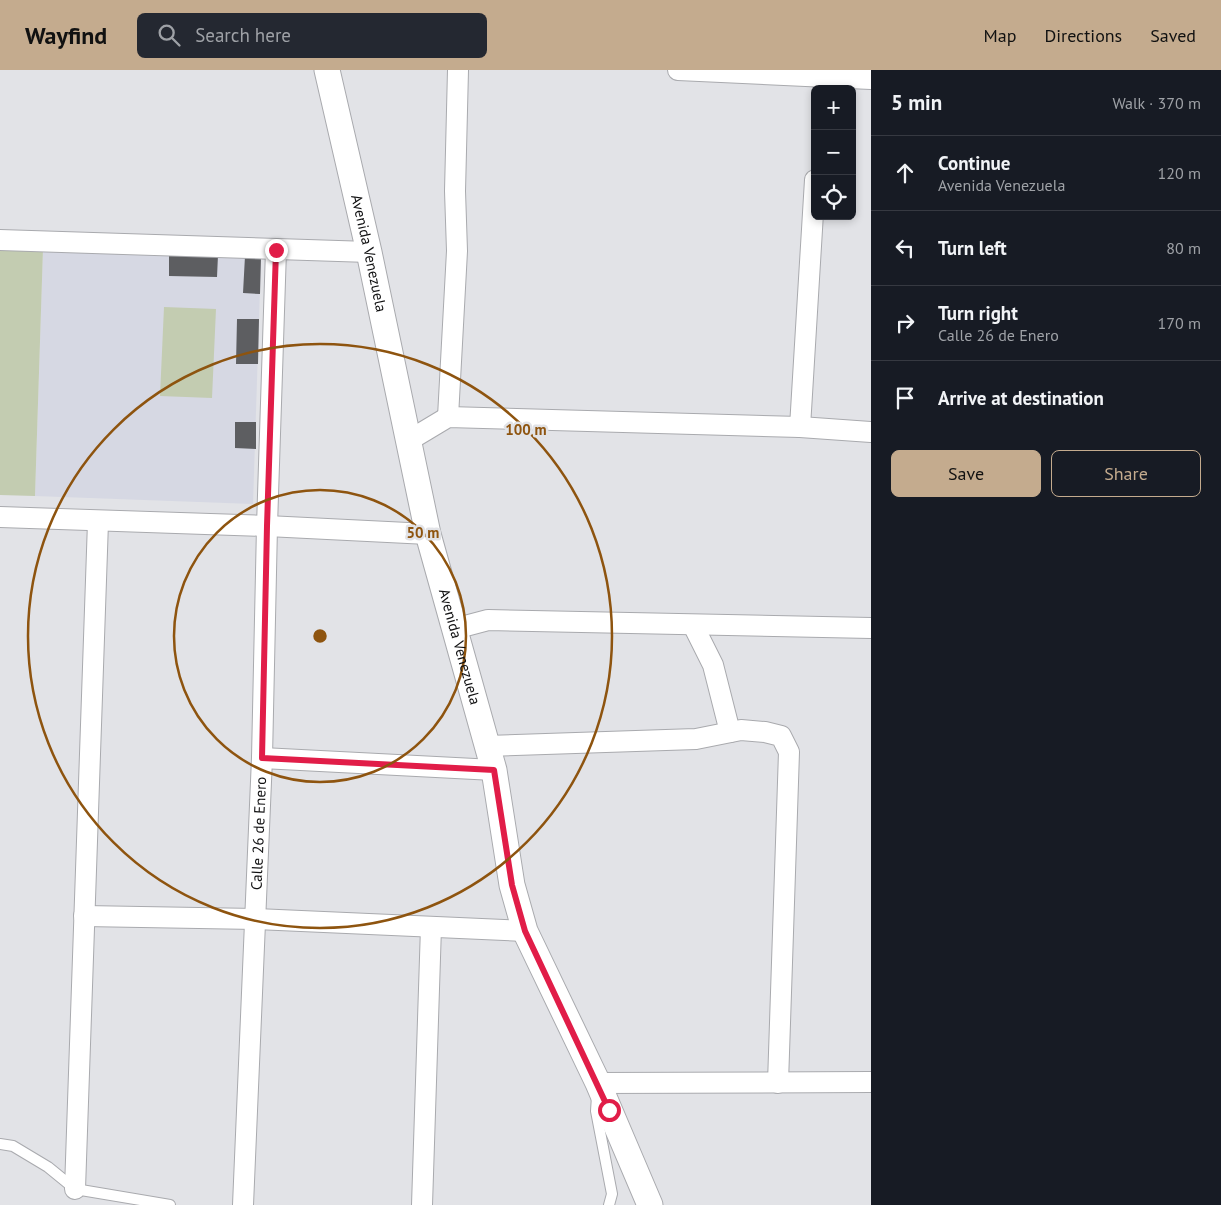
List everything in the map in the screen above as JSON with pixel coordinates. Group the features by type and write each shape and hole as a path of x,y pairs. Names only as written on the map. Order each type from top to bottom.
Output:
{"street":[{"name":"Avenida Venezuela","path":"327,70 369,252 428,534 494,770 512,885 525,931 598,1083 650,1205"},
{"path":"448,417 457,251 455,191 458,70"},
{"path":"678,70 821,79 871,79"},
{"path":"800,427 813,220"},
{"path":"0,240 369,252"},
{"name":"Calle 26 de Enero","path":"243,1205 262,758 276,250"},
{"path":"408,441 448,417 800,427 871,432"},
{"path":"0,517 98,522 267,526 428,534"},
{"path":"75,1189 98,522"},
{"path":"454,629 488,620 871,628"},
{"path":"693,625 713,665 730,732"},
{"path":"487,746 696,739 741,730 765,732 781,736 788,752 778,1082"},
{"path":"262,758 494,770"},
{"path":"84,916 256,919 525,931"},
{"path":"422,1205 431,927"},
{"path":"598,1083 871,1082"}],"lane":[{"path":"598,1083 596,1111 612,1194 609,1205"},
{"path":"0,1144 13,1146 48,1167 75,1189 170,1205"}],"shaded area":[{"path":"43,249 261,257 253,504 35,496"}],"green space":[{"path":"0,248 43,249 35,496 0,495"},
{"path":"164,307 216,309 212,398 160,396"}],"building":[{"path":"169,254 218,255 217,277 169,276"},
{"path":"245,256 261,257 260,294 243,293"},
{"path":"237,319 259,319 258,364 236,364"},
{"path":"235,422 256,422 256,449 235,448"}],"route":[{"path":"276,250 262,758 494,770 512,885 525,931 598,1083 609,1110"}]}
